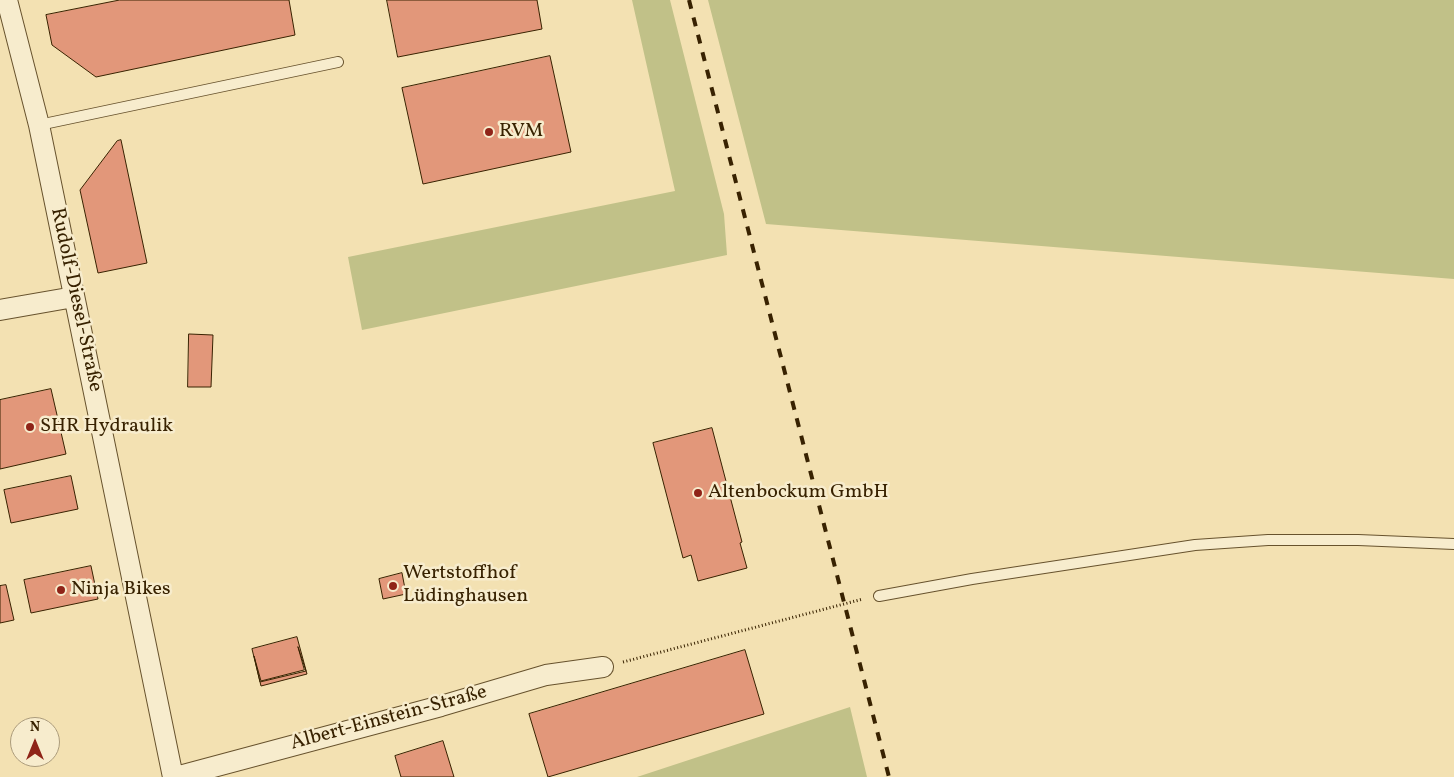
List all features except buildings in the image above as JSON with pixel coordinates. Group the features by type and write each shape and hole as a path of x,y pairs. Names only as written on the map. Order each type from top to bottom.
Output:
{"street":[{"name":"Rudolf-Diesel-Straße","path":"7,0 39,125 87,353 122,540 174,777"},
{"path":"0,310 74,297"},
{"name":"Albert-Einstein-Straße","path":"174,777 441,706 546,674 603,667"}],"lane":[{"path":"39,125 338,62"},
{"path":"879,596 972,579 1195,545 1286,540 1358,540 1454,544"}],"path":[{"path":"603,667 833,606 879,596"}],"green space":[{"path":"632,0 670,0 724,214 727,255 362,330 348,257 675,191"},
{"path":"708,0 1454,0 1454,279 766,224"},
{"path":"850,707 867,777 637,777"}],"railway":[{"path":"689,0 889,777"}],"place":[{"name":"RVM","path":"489,132"},
{"name":"SHR Hydraulik","path":"30,427"},
{"name":"Altenbockum GmbH","path":"698,493"},
{"name":"Wertstoffhof Lüdinghausen","path":"393,586"},
{"name":"Ninja Bikes","path":"61,590"}]}
